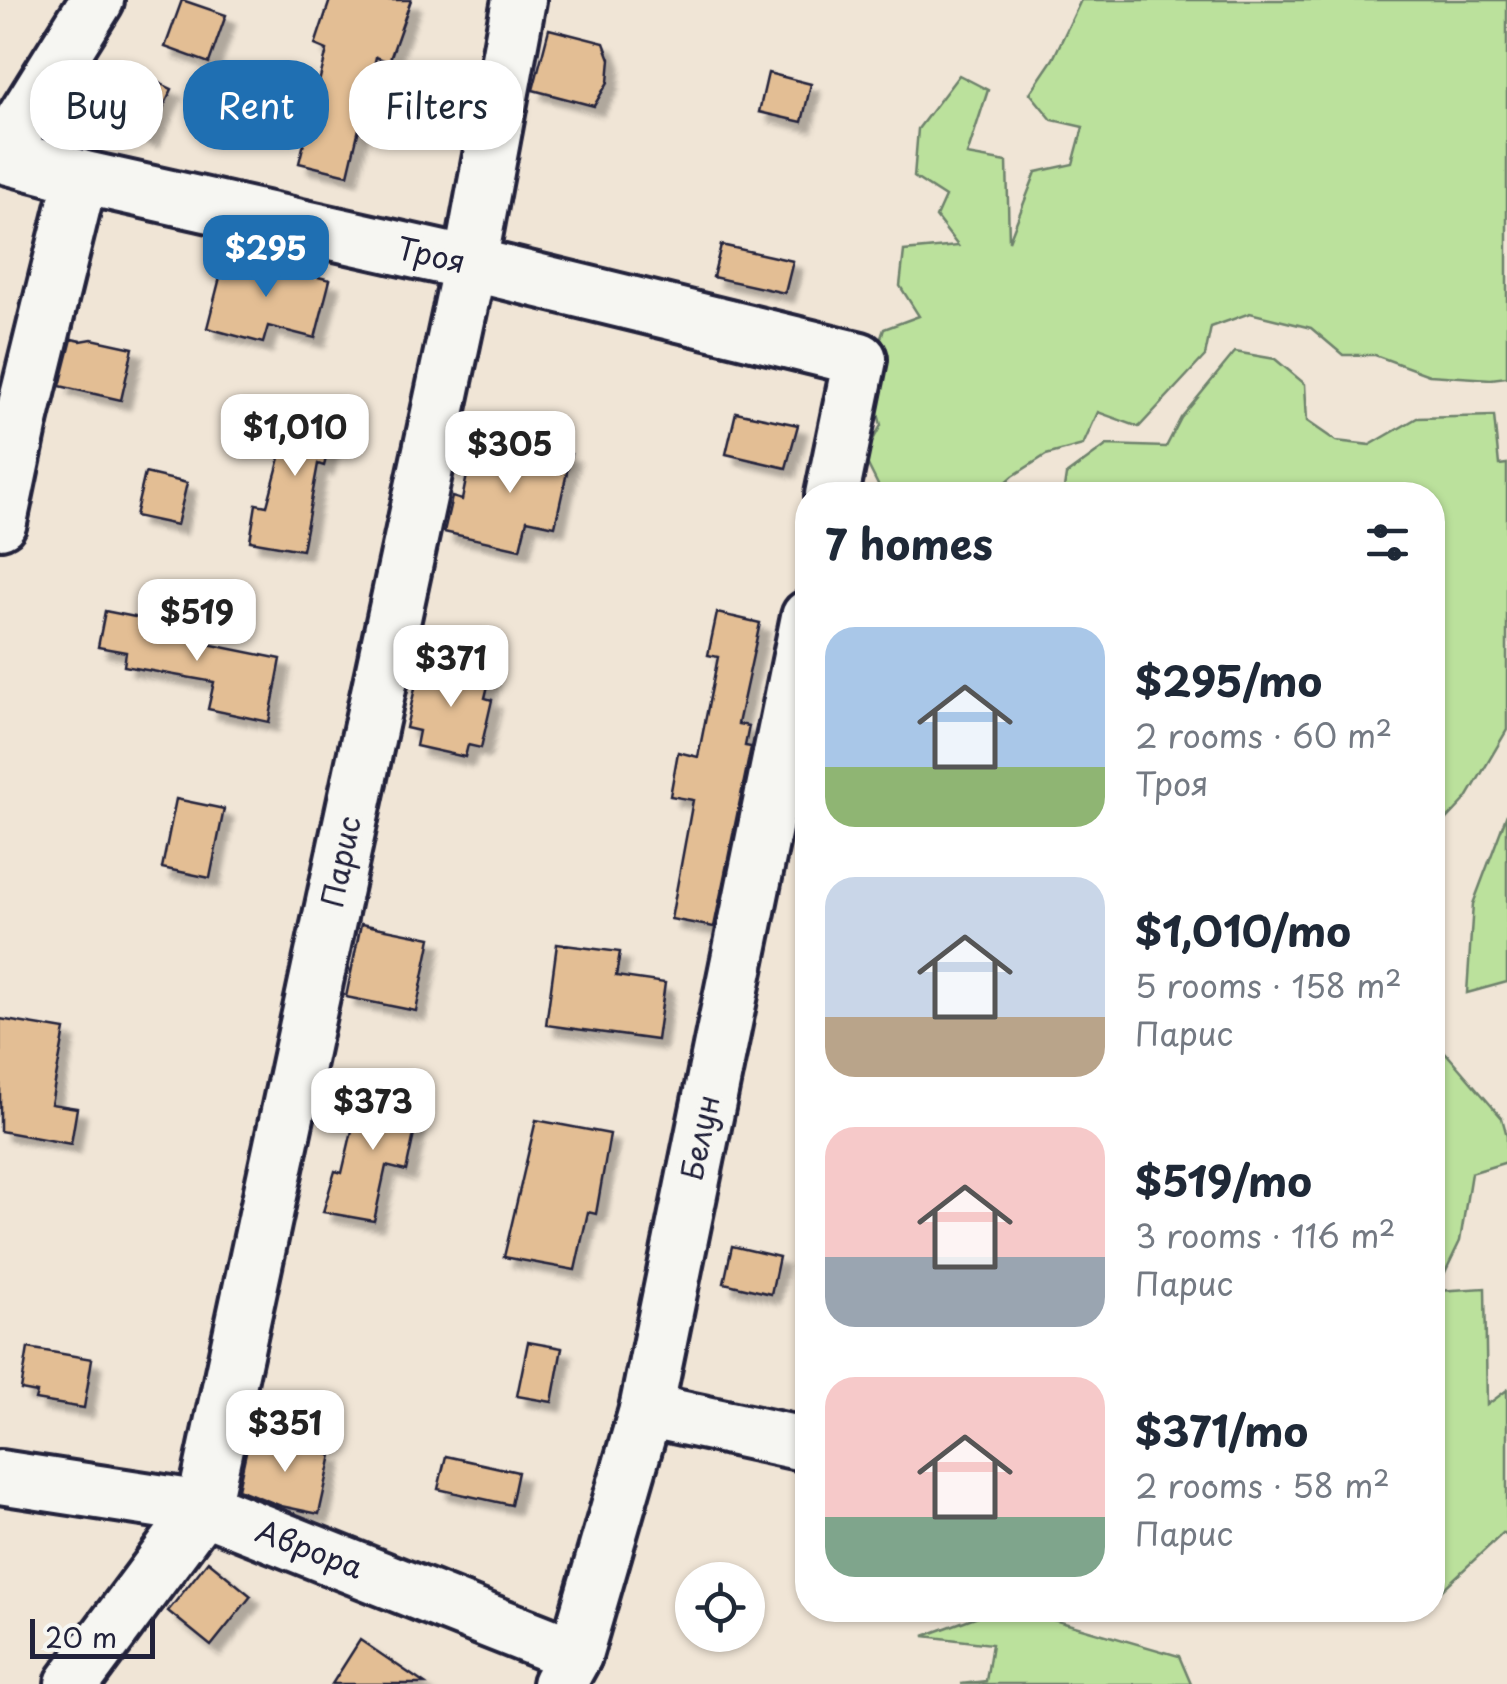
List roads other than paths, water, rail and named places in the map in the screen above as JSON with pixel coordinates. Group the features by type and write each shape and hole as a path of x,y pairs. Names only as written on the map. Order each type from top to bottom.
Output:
{"street":[{"path":"1,156 97,0"},
{"name":"Парис","path":"72,1684 203,1508 470,264 519,0"},
{"name":"Троя","path":"1,156 860,358 835,482"},
{"path":"0,522 81,177"},
{"name":"Белун","path":"567,1669 646,1410 795,681"},
{"path":"646,1410 795,1442"},
{"name":"Аврора","path":"0,1477 203,1508 567,1669"}]}
